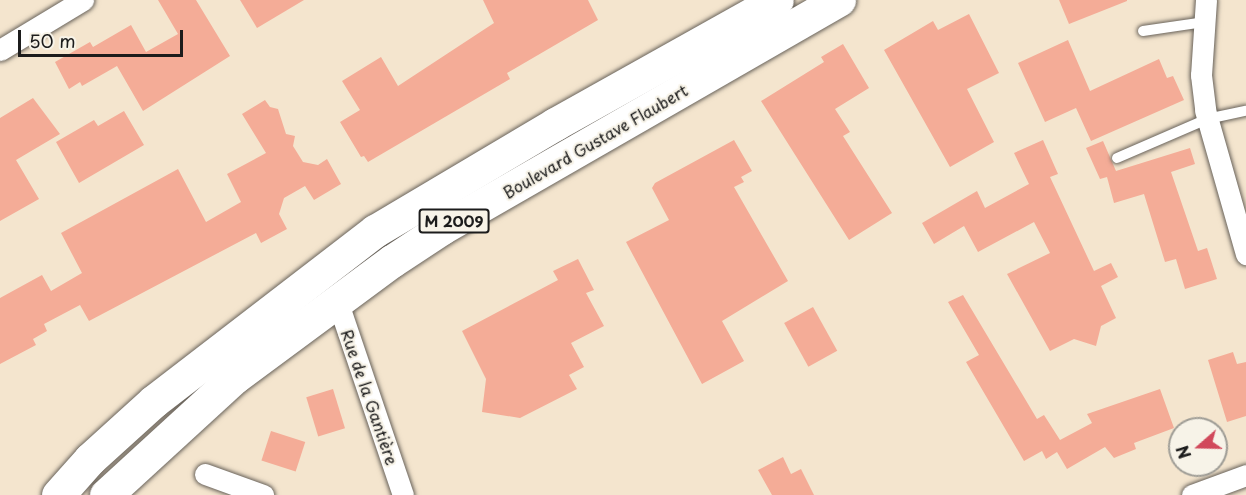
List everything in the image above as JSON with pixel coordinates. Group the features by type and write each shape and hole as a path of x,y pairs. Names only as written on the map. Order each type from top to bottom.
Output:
{"main road":[{"name":"Boulevard Gustave Flaubert","path":"58,495 90,459 154,401 375,231 555,124 777,0"},
{"name":"Boulevard Gustave Flaubert","path":"106,495 235,377 337,300 442,228 839,0"}],"street":[{"path":"0,50 83,0"},
{"path":"1206,0 1201,75 1207,118 1246,254"},
{"name":"Rue de la Gantière","path":"337,300 403,495"},
{"path":"205,474 263,495"},
{"path":"1192,495 1246,476"}],"lane":[{"path":"1143,31 1204,22"},
{"path":"1118,158 1207,118 1246,111"}],"building":[{"path":"158,0 196,0 230,56 143,111 117,66 82,86 80,82 69,89 55,62 90,42 93,47 131,25 146,52 178,34"},
{"path":"240,0 304,0 257,28"},
{"path":"483,0 588,0 598,20 507,73 510,79 368,162 364,156 361,157 340,122 360,110 342,81 381,57 398,86 494,23"},
{"path":"1059,0 1127,0 1127,1 1069,24"},
{"path":"969,14 999,73 967,89 994,142 950,167 884,50 933,21 938,30"},
{"path":"1068,40 1090,91 1159,59 1167,78 1173,76 1184,100 1091,141 1076,108 1045,122 1018,63"},
{"path":"843,44 869,88 835,109 850,132 843,136 892,213 849,240 761,101 824,62 821,57"},
{"path":"33,98 60,134 16,160 39,199 0,221 0,118"},
{"path":"265,100 270,107 278,109 286,134 295,136 293,146 303,162 318,165 327,159 341,184 314,200 305,186 284,198 279,214 287,229 261,243 256,233 89,321 80,305 44,324 47,331 33,339 36,345 0,364 0,298 42,275 51,291 82,273 61,233 178,169 206,222 241,202 227,174 266,153 242,114"},
{"path":"124,111 144,145 79,183 56,142 94,120 98,126"},
{"path":"734,140 752,171 741,177 744,182 734,187 788,281 722,321 744,361 702,384 626,242 669,220 652,188 655,183"},
{"path":"1043,140 1058,174 1050,177 1094,271 1111,263 1118,277 1101,286 1116,318 1101,326 1096,346 1074,339 1050,351 1007,274 1050,253 1034,222 978,252 964,226 934,244 922,223 977,191 985,208 1029,184 1014,153"},
{"path":"1103,141 1116,171 1190,148 1195,164 1171,172 1198,251 1207,248 1217,279 1185,289 1176,259 1165,262 1144,194 1114,203 1107,177 1100,179 1086,148"},
{"path":"578,259 594,290 586,293 604,326 571,343 584,367 569,375 577,389 520,418 482,412 486,379 462,331 558,280 553,271"},
{"path":"963,295 1037,419 1044,415 1060,440 1092,423 1087,414 1160,389 1170,417 1168,417 1168,430 1134,443 1136,449 1114,458 1105,447 1067,469 1057,452 1046,459 1042,451 1024,461 966,362 979,355 948,302"},
{"path":"813,307 837,351 808,367 784,323"},
{"path":"1233,352 1237,364 1246,362 1246,416 1228,422 1208,360"},
{"path":"333,389 345,428 318,436 306,397"},
{"path":"271,431 305,442 296,472 261,460"},
{"path":"783,457 791,474 801,469 814,495 772,495 758,470"}]}
